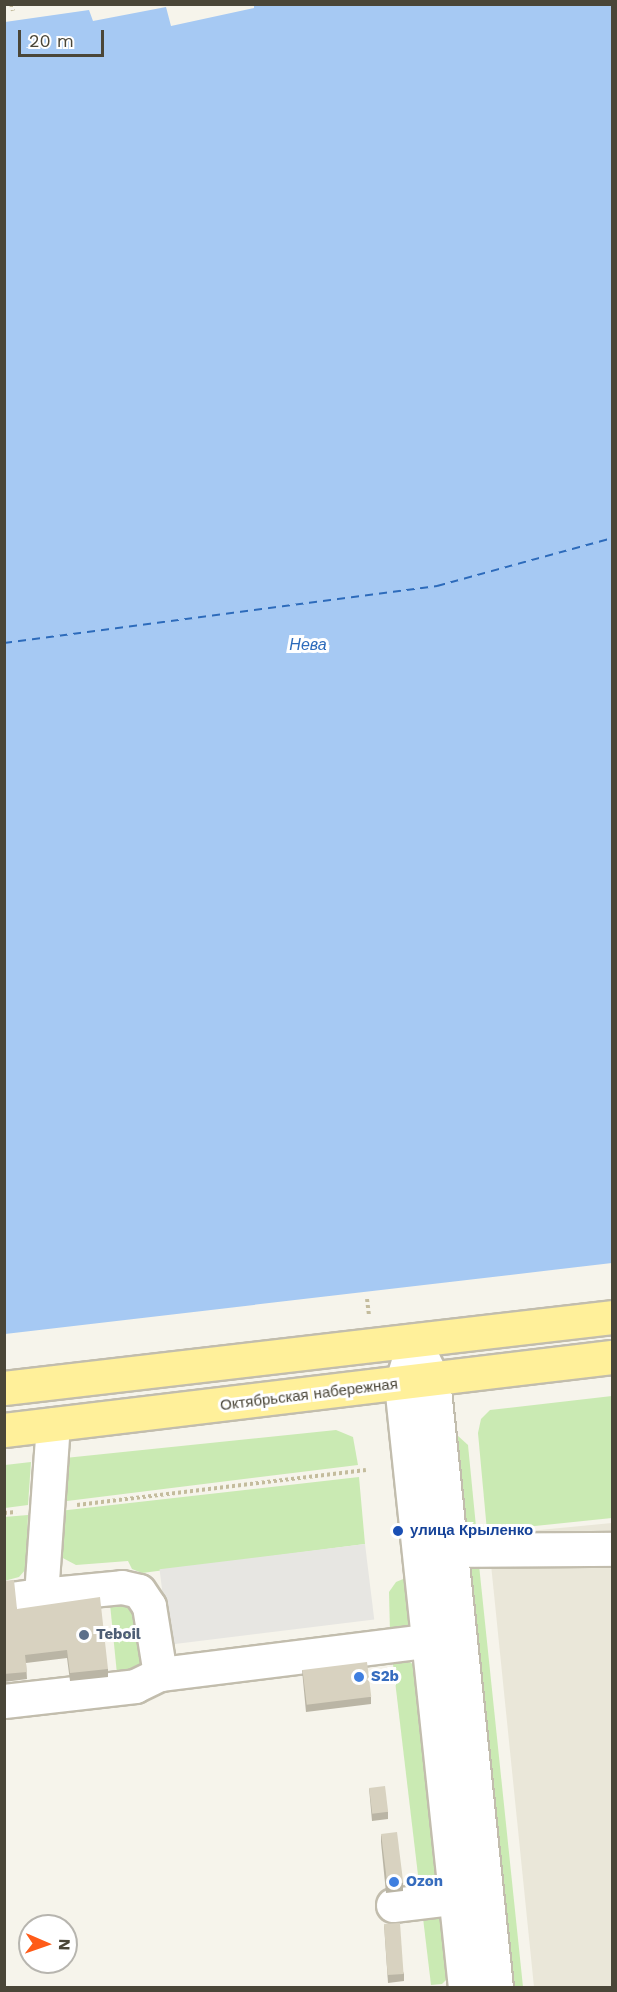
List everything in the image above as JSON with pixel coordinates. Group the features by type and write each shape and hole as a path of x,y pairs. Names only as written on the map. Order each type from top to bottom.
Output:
{"main road":[{"path":"4,1388 612,1317"},
{"name":"Октябрьская набережная","path":"4,1430 612,1357"}],"street":[{"path":"414,1341 433,1380 461,1637 471,1896 465,1988"},
{"path":"414,1341 401,1384 429,1641 471,1896 496,1988"},
{"path":"41,1595 44,1509 53,1424"},
{"path":"452,1550 612,1549"},
{"path":"4,1600 122,1587 139,1591 149,1606 160,1674"},
{"path":"4,1701 135,1686 160,1674 461,1637"},
{"path":"393,1905 471,1896"}],"path":[{"path":"11,4 13,11"},
{"path":"367,1299 369,1320"},
{"path":"4,1513 366,1470"}],"shaded area":[{"path":"612,1523 612,1987 534,1987 488,1535"},
{"path":"365,1544 374,1619 169,1645 160,1569"}],"green space":[{"path":"612,1396 612,1518 487,1531 478,1433 481,1419 490,1410"},
{"path":"336,1430 353,1437 358,1465 59,1502 65,1458"},
{"path":"457,1435 468,1445 477,1537 466,1533"},
{"path":"31,1462 28,1505 5,1508 5,1465"},
{"path":"359,1477 365,1544 142,1573 132,1569 128,1561 76,1565 59,1556 59,1511"},
{"path":"28,1515 26,1569 19,1577 4,1581 4,1517"},
{"path":"479,1565 523,1987 511,1987 469,1569"},
{"path":"408,1577 413,1625 406,1631 390,1633 389,1592 396,1582"},
{"path":"127,1602 133,1604 145,1668 118,1684 110,1604"},
{"path":"410,1662 417,1668 439,1885 420,1892 393,1664"},
{"path":"434,1916 443,1919 449,1977 442,1984 431,1985 423,1918"}],"water":[{"name":"Нева","path":"254,4 612,5 612,1263 5,1334 5,22 89,10 93,21 166,7 171,26 254,8"}],"building":[{"path":"14,1580 17,1609 100,1597 108,1669 70,1673 67,1650 25,1655 27,1672 4,1674 4,1581"},
{"path":"367,1662 371,1697 307,1705 302,1670"},
{"path":"385,1786 388,1812 372,1814 369,1788"},
{"path":"397,1832 403,1883 387,1885 381,1834"},
{"path":"400,1923 404,1974 388,1975 384,1924"}],"ferry route":[{"path":"4,643 437,586 612,538"}],"place":[{"name":"улица Крыленко","path":"398,1531"},
{"name":"Teboil","path":"84,1635"},
{"name":"S2b","path":"359,1677"},
{"name":"Ozon","path":"394,1882"}]}
